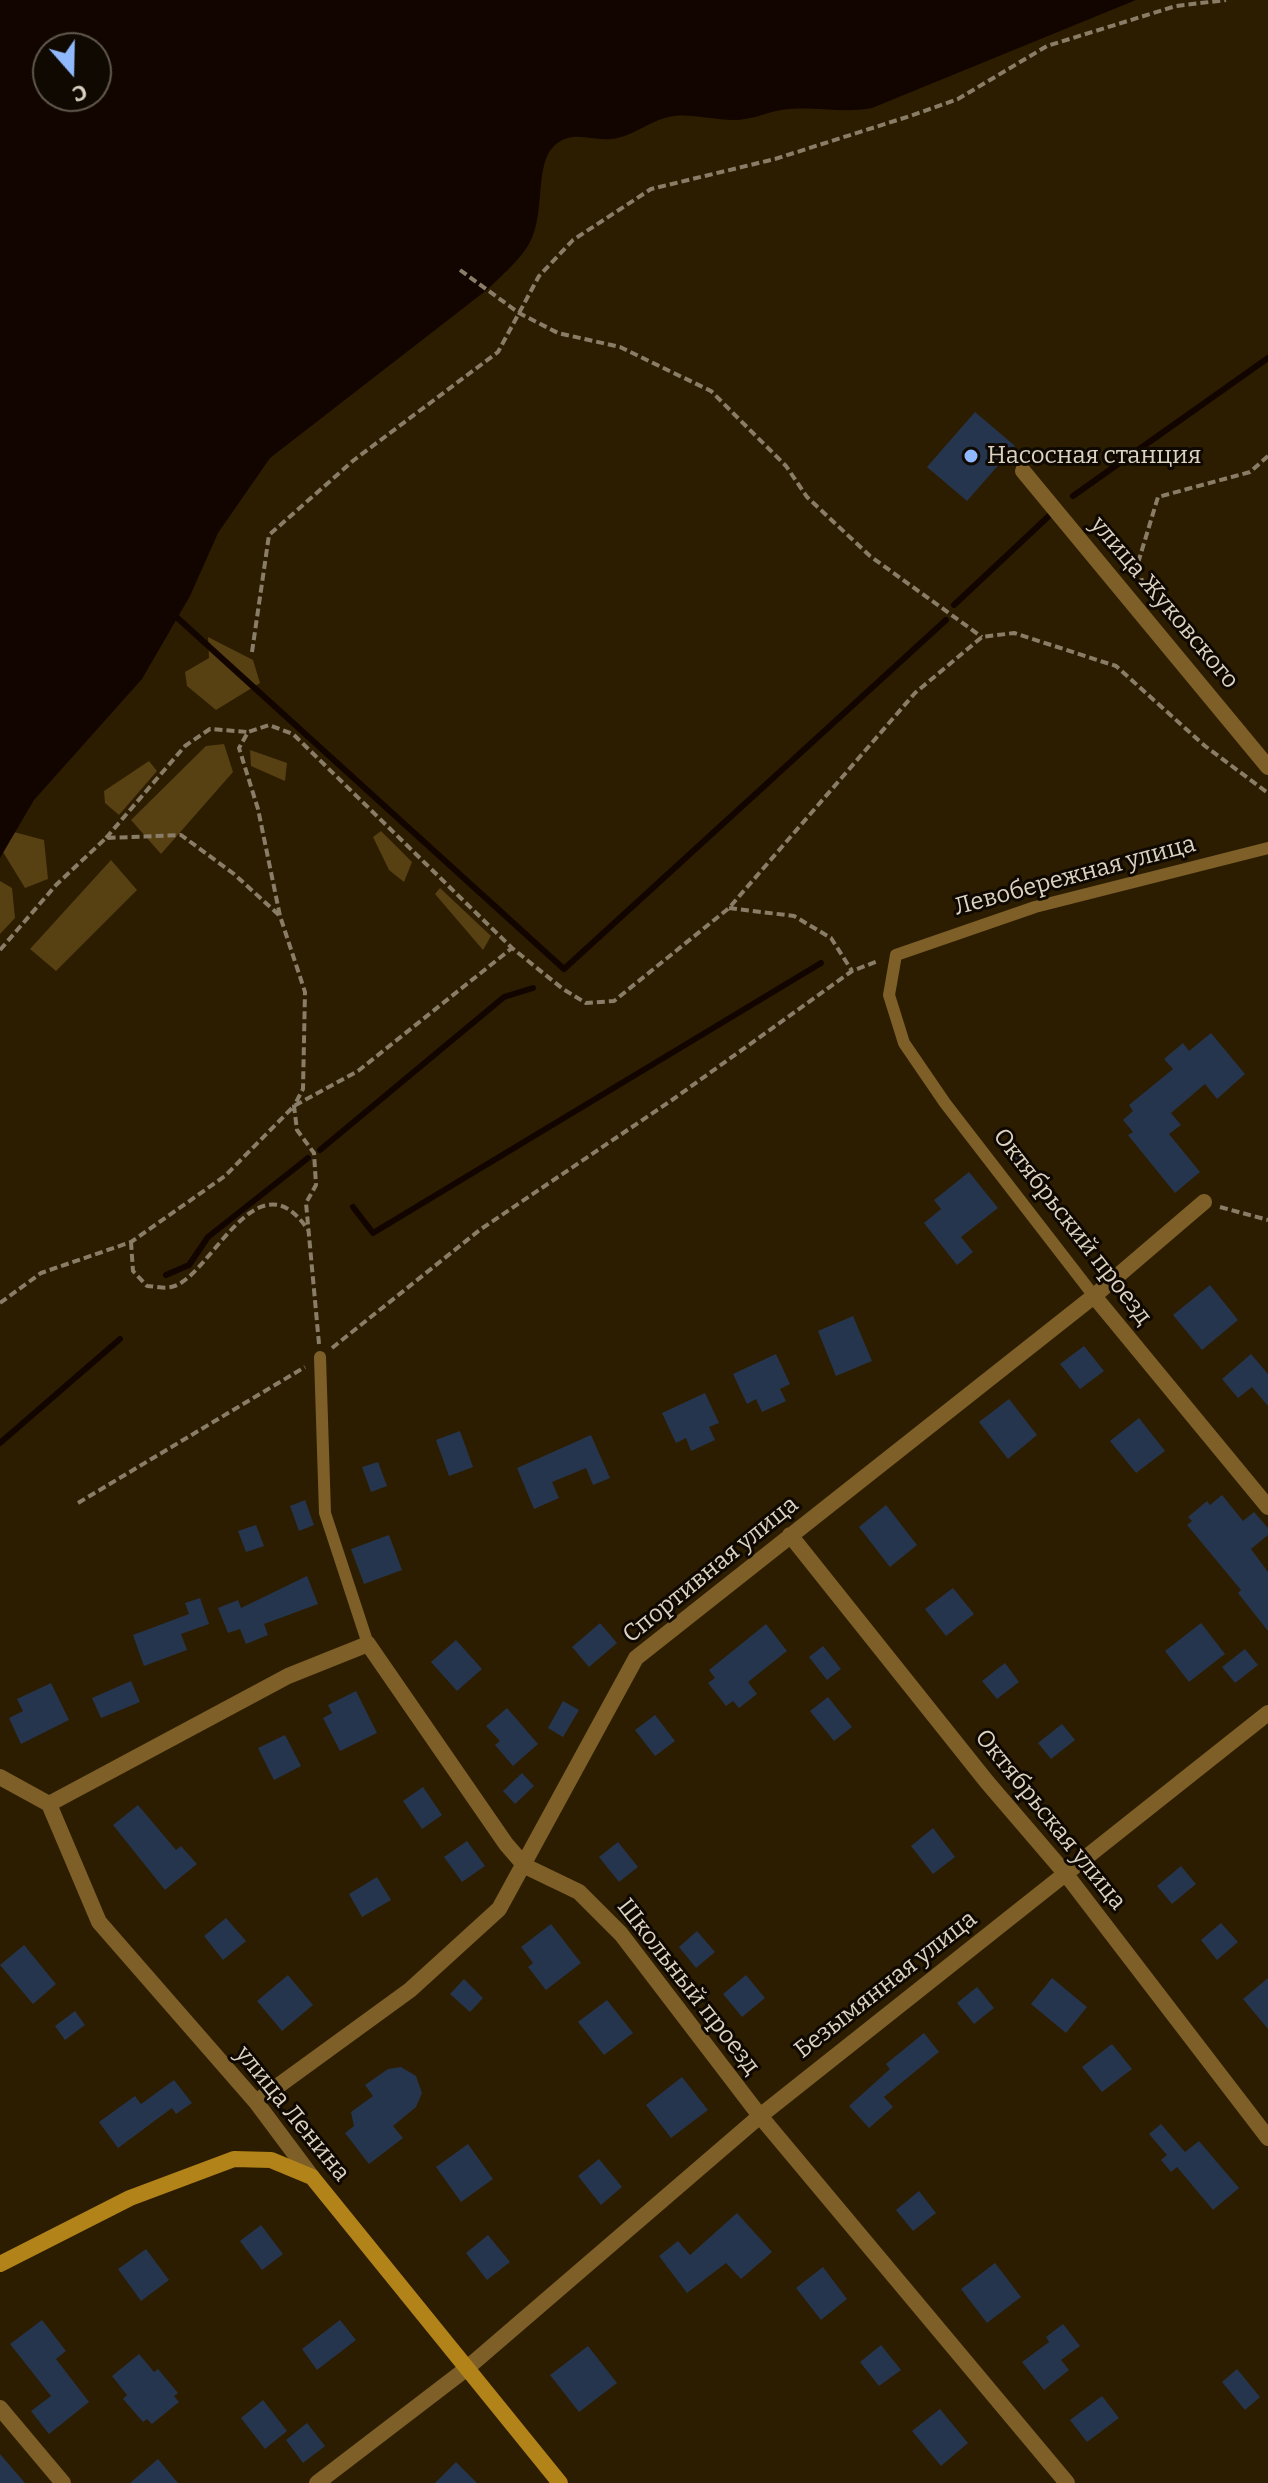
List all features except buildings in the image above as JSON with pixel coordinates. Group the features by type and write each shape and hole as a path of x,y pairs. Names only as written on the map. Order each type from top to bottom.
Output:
{"street":[{"name":"улица Жуковского","path":"1023,471 1268,767"},
{"name":"Спортивная улица","path":"256,2102 410,1990 499,1909 525,1866 569,1774 636,1658 1094,1296 1204,1202"},
{"name":"Октябрьский проезд","path":"1094,1296 1268,1507"},
{"name":"Октябрьская улица","path":"790,1535 987,1782 1065,1873 1268,2138"},
{"path":"0,1777 49,1804 288,1676 368,1644"},
{"name":"Школьный проезд","path":"368,1644 525,1866 579,1892 621,1934 760,2116 1067,2483"},
{"name":"Безымянная улица","path":"317,2483 466,2369 760,2116 1268,1713"},
{"name":"улица Ленина","path":"49,1804 99,1922 256,2102 312,2177 560,2483"},
{"path":"0,2264 130,2198 234,2159 271,2160 312,2177"},
{"path":"0,2408 63,2483"}],"lane":[{"name":"Левобережная улица","path":"896,955 1035,907 1268,848"},
{"name":"Октябрьский проезд","path":"896,955 889,995 904,1043 945,1103 1094,1296"},
{"name":"Школьный проезд","path":"320,1357 325,1513 368,1644"}],"path":[{"path":"252,652 269,535 354,460 498,352 539,276 573,240 651,189 775,159 958,99 1047,46 1176,6 1226,0"},
{"path":"460,270 519,313 558,333 620,347 711,391 786,466 807,497 870,556 982,637"},
{"path":"1144,593 1138,563 1158,497 1250,472 1268,456"},
{"path":"0,950 56,885 106,838 185,746 210,729 248,732 269,725 293,734 512,948 563,989 586,1003 614,1001 729,908 915,693 982,637 1014,633 1116,666 1205,746 1268,793"},
{"path":"0,1303 41,1273 131,1242 225,1176 294,1106 303,1089 305,992 280,916 258,809 239,748 248,732"},
{"path":"106,838 181,835 234,874 280,916"},
{"path":"729,908 794,916 831,938 852,971"},
{"path":"294,1106 358,1071 512,948"},
{"path":"78,1503 320,1357 481,1229 672,1100 852,971 896,955"},
{"path":"294,1106 297,1130 314,1153 316,1185 306,1203 320,1357"},
{"path":"1204,1202 1268,1220"},
{"path":"131,1242 133,1271 147,1286 172,1287 191,1276 229,1230 264,1206 285,1207 300,1218 309,1231"}],"shaded area":[{"path":"0,0 1136,0 872,108 793,109 734,120 674,116 619,138 574,137 554,146 544,165 534,232 520,256 488,289 270,458 218,533 190,596 142,679 34,800 0,858"},
{"path":"208,637 253,660 260,683 216,710 187,686 185,672 209,658"},
{"path":"224,744 233,772 161,854 131,820 206,746"},
{"path":"250,750 287,763 285,781 251,766"},
{"path":"149,761 157,771 119,815 105,803 104,791"},
{"path":"381,831 412,862 404,882 389,870 373,837"},
{"path":"14,832 44,840 48,879 25,888 3,852"},
{"path":"111,860 137,890 56,971 30,949"},
{"path":"0,881 12,888 15,918 0,934"},
{"path":"440,888 491,936 483,950 435,894"}],"waterway":[{"path":"1073,496 1268,358"},
{"path":"954,605 1051,514"},
{"path":"172,613 564,969 946,620"},
{"path":"353,1207 373,1233 821,963"},
{"path":"320,1150 504,997 533,988"},
{"path":"166,1275 189,1265 208,1237 308,1158"},
{"path":"0,1443 120,1339"}],"place":[{"name":"Насосная станция","path":"971,456"}]}
